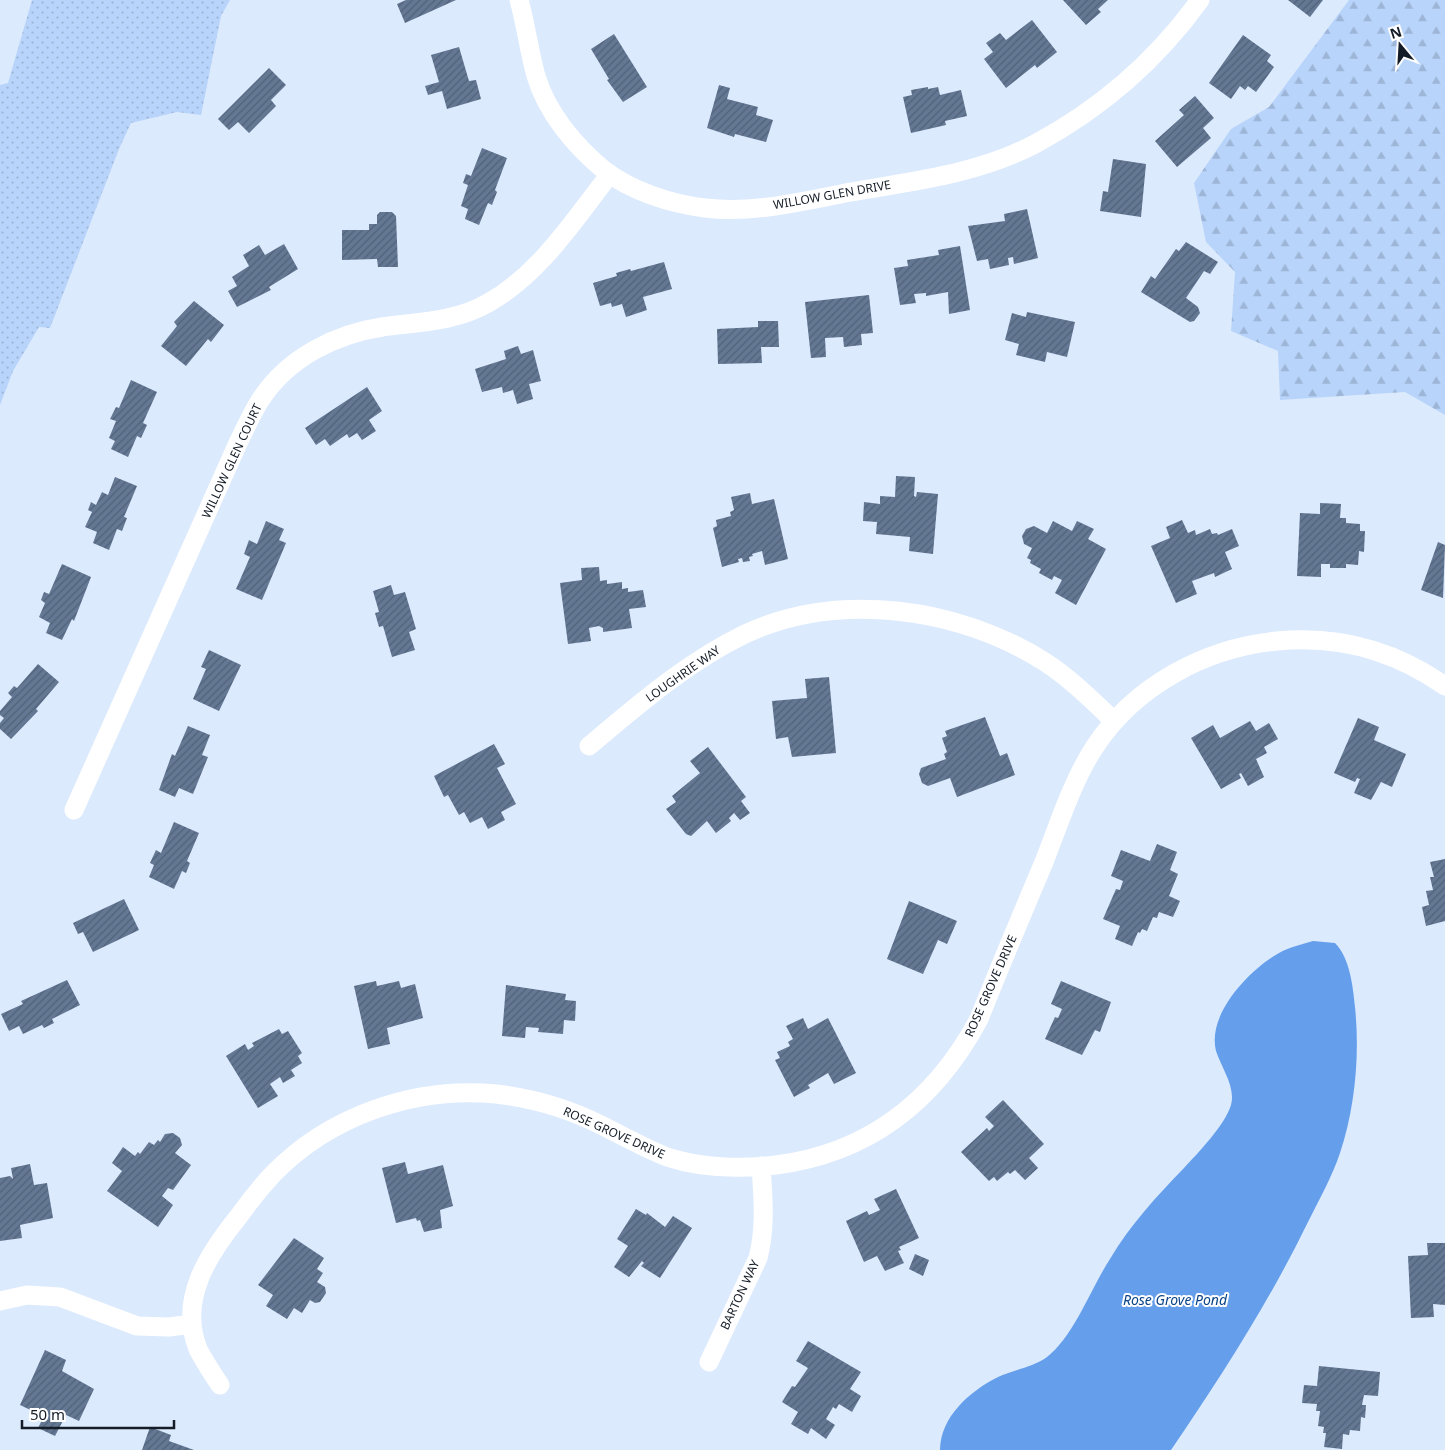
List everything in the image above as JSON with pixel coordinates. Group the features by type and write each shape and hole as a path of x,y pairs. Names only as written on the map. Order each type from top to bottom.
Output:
{"street":[{"name":"WILLOW GLEN DRIVE","path":"518,0 537,77 548,105 568,134 610,174 639,190 670,201 704,208 738,210 808,200 949,174 980,166 1034,145 1114,94 1149,62 1181,27 1200,0"},
{"name":"WILLOW GLEN COURT","path":"74,810 238,443 255,408 278,377 300,359 322,346 351,334 381,328 430,323 459,316 487,304 512,288 536,267 610,174"},
{"name":"LOUGHRIE WAY","path":"589,746 680,673 723,646 757,630 802,616 854,610 885,610 943,618 1000,638 1063,675 1114,721"},
{"name":"ROSE GROVE DRIVE","path":"220,1385 198,1348 192,1324 193,1296 205,1262 216,1243 272,1175 311,1143 347,1122 374,1110 402,1101 425,1096 474,1093 524,1099 573,1113 669,1158 721,1166 761,1166 802,1160 831,1153 858,1142 903,1114 924,1097 943,1076 962,1050 979,1019 1084,766 1114,721 1130,705 1176,672 1204,658 1260,643 1309,640 1361,646 1407,663 1445,686"},
{"name":"BARTON WAY","path":"709,1362 758,1258 764,1224 761,1166"},
{"path":"0,1301 27,1295 60,1296 137,1326 169,1327 192,1324"}],"green space":[{"path":"32,0 230,0 221,16 201,115 177,112 131,123 119,149 50,328 39,327 13,371 0,405 0,85 8,83"},
{"path":"1349,0 1445,0 1445,415 1405,392 1280,400 1278,351 1231,331 1235,272 1206,242 1194,183 1231,129 1269,107"}],"water":[{"name":"Rose Grove Pond","path":"1313,941 1335,943 1344,957 1352,982 1357,1044 1353,1100 1345,1136 1329,1180 1261,1310 1171,1450 940,1450 941,1438 945,1427 958,1406 987,1383 1047,1357 1066,1337 1103,1271 1126,1235 1196,1155 1228,1113 1232,1098 1230,1084 1216,1051 1215,1037 1217,1023 1223,1010 1241,984 1263,963 1288,949"}],"building":[{"path":"406,0 456,0 405,23 397,4"},
{"path":"1063,0 1108,0 1098,9 1101,12 1086,25"},
{"path":"1288,0 1323,0 1310,17"},
{"path":"1032,20 1057,52 1037,68 1035,65 1006,88 984,59 993,52 986,43 1000,33 1006,40"},
{"path":"614,34 647,87 623,102 607,80 609,79 591,49"},
{"path":"1243,35 1271,55 1267,61 1274,67 1256,92 1248,86 1245,90 1240,86 1231,99 1209,83"},
{"path":"459,47 469,81 476,80 481,99 447,109 442,91 428,95 425,86 439,82 431,55"},
{"path":"269,68 286,85 271,100 276,106 249,133 238,122 229,130 218,119"},
{"path":"719,85 730,88 727,99 758,107 756,115 773,120 766,142 735,134 734,137 707,128"},
{"path":"928,87 928,89 938,87 940,95 961,90 967,116 945,121 946,125 911,133 903,97 912,95 911,90"},
{"path":"1195,96 1214,118 1203,128 1211,138 1177,167 1155,141 1184,115 1179,110"},
{"path":"482,148 507,158 495,190 497,192 492,205 488,203 479,225 465,219 468,209 461,206 468,185 463,183 466,174 471,176"},
{"path":"1113,159 1146,164 1141,217 1100,211 1103,191 1108,192"},
{"path":"1027,209 1038,258 1014,264 1013,257 1008,258 1009,265 990,269 988,259 977,261 968,226 1005,221 1004,214"},
{"path":"380,212 392,212 396,216 398,267 378,267 377,259 342,260 342,230 369,230 369,224 377,224 377,215"},
{"path":"1186,242 1218,262 1210,274 1204,271 1186,298 1198,307 1200,313 1194,321 1190,322 1141,292 1151,276 1155,279 1176,249 1179,251"},
{"path":"284,244 298,269 269,287 271,290 237,307 228,291 237,286 232,277 249,266 243,255 259,245 265,255"},
{"path":"960,246 970,310 949,314 948,292 926,296 926,293 914,294 916,303 900,305 894,268 908,266 907,260 939,255 938,250"},
{"path":"664,262 672,289 643,297 647,310 626,317 622,304 612,307 611,303 600,306 593,283 617,276 616,273"},
{"path":"869,295 873,333 861,334 862,345 844,347 843,337 825,338 826,357 811,358 805,302"},
{"path":"194,301 224,325 211,342 208,339 186,366 161,346 177,326 174,322"},
{"path":"1027,312 1075,322 1067,357 1047,352 1045,362 1016,355 1019,344 1005,340 1012,313 1026,317"},
{"path":"758,321 778,321 779,347 761,347 762,363 718,364 717,329 758,327"},
{"path":"518,346 521,354 533,350 541,381 529,384 533,399 517,404 513,390 503,393 502,387 482,392 475,369 506,359 504,351"},
{"path":"131,380 157,392 143,423 147,425 141,438 137,436 128,457 111,449 115,441 109,438 116,421 110,419 116,407 119,408"},
{"path":"367,387 382,411 369,420 376,431 362,440 357,433 349,438 347,434 330,446 325,439 316,445 305,428"},
{"path":"896,476 915,477 914,496 916,497 917,492 938,494 933,554 909,551 910,537 876,534 877,522 863,521 864,502 880,504 880,496 895,497"},
{"path":"115,477 137,486 124,517 127,518 122,531 117,529 109,550 93,543 97,532 85,527 92,512 88,510 91,502 96,505 102,492 108,495"},
{"path":"750,493 752,504 774,499 788,559 765,565 762,551 752,554 753,556 749,557 750,561 743,562 742,558 738,559 739,562 722,567 713,528 717,526 716,520 731,516 730,512 734,510 731,497"},
{"path":"1320,503 1341,504 1340,518 1346,518 1346,523 1360,524 1360,531 1365,531 1364,552 1359,551 1358,565 1346,564 1346,568 1330,568 1330,564 1321,564 1321,577 1297,576 1300,513 1320,514"},
{"path":"1182,520 1188,533 1195,530 1196,535 1210,529 1212,534 1217,533 1218,535 1232,529 1239,546 1225,552 1232,569 1215,577 1214,573 1192,581 1197,594 1176,603 1151,546 1170,538 1166,527"},
{"path":"266,521 284,529 279,540 286,543 262,600 236,589 250,557 244,554 249,540 257,544"},
{"path":"1053,521 1072,531 1077,521 1094,529 1088,539 1106,549 1076,605 1055,593 1062,580 1054,576 1052,580 1039,573 1041,569 1030,563 1031,560 1027,558 1032,548 1024,544 1022,536 1026,529 1034,526 1047,533"},
{"path":"1438,542 1445,545 1443,598 1421,590"},
{"path":"62,564 91,577 74,621 72,619 62,640 46,633 50,623 39,617 45,603 41,600 44,592 49,594"},
{"path":"599,567 600,581 607,580 607,584 622,582 622,589 628,588 628,592 643,590 646,607 629,609 632,628 603,632 603,628 599,626 589,628 591,641 568,644 560,583 582,580 581,568"},
{"path":"391,585 394,595 405,592 416,629 409,632 415,650 392,657 383,626 379,627 375,613 379,612 373,591"},
{"path":"209,650 241,665 219,711 193,699 206,669 201,667"},
{"path":"38,664 59,682 36,709 38,711 11,739 0,729 0,723 4,718 0,715 0,711 12,697 8,693 14,686 17,688"},
{"path":"829,677 836,753 792,757 788,737 776,739 772,701 807,698 805,679"},
{"path":"985,717 1000,756 1007,753 1015,775 957,797 950,778 928,786 922,783 919,774 921,768 946,759 944,754 947,752 942,738 947,736 945,731"},
{"path":"1358,718 1379,727 1374,740 1406,754 1392,787 1381,782 1371,800 1354,793 1360,779 1357,778 1355,782 1334,773"},
{"path":"1250,721 1256,731 1269,723 1278,739 1264,747 1267,753 1256,759 1264,777 1248,786 1241,773 1239,774 1241,778 1221,789 1191,738 1213,725 1220,738"},
{"path":"188,726 210,735 202,755 208,757 193,794 179,788 175,797 159,790 172,754 175,756"},
{"path":"494,744 505,764 497,768 516,804 501,812 505,820 488,829 482,817 470,823 464,812 459,815 448,795 444,797 434,776"},
{"path":"708,747 746,797 741,801 750,813 740,820 734,813 729,818 731,821 716,833 707,821 691,836 686,834 666,809 676,802 672,796 700,773 690,761"},
{"path":"174,822 199,833 187,861 190,863 186,873 182,871 174,889 149,877 154,865 150,863 156,850 161,853"},
{"path":"1157,844 1177,852 1170,870 1178,874 1169,896 1180,901 1173,917 1159,912 1157,918 1153,917 1147,931 1142,929 1140,933 1138,932 1132,946 1115,939 1120,926 1103,919 1116,889 1120,890 1123,881 1111,876 1121,850 1150,861"},
{"path":"1445,859 1445,921 1426,926 1422,907 1429,905 1426,891 1433,890 1430,877 1434,877 1430,862"},
{"path":"124,899 139,930 93,952 83,932 78,934 73,923"},
{"path":"909,901 957,921 947,944 938,940 923,974 887,959"},
{"path":"67,980 80,1005 52,1019 54,1023 44,1028 42,1025 23,1034 19,1026 9,1031 1,1014 23,1004 21,1001"},
{"path":"376,981 377,986 399,981 401,988 415,984 423,1018 387,1028 390,1044 368,1049 354,986"},
{"path":"1061,981 1111,1002 1100,1032 1095,1030 1082,1055 1045,1039 1055,1017 1058,1018 1062,1009 1051,1004"},
{"path":"506,985 566,994 565,1000 576,1001 575,1021 564,1020 563,1034 538,1032 539,1028 526,1027 525,1038 502,1036"},
{"path":"803,1018 808,1029 828,1018 856,1073 834,1084 828,1073 808,1085 810,1088 794,1097 775,1060 780,1058 777,1052 790,1046 788,1042 793,1039 786,1026"},
{"path":"279,1029 282,1034 288,1031 302,1053 298,1056 302,1063 291,1070 295,1076 283,1083 280,1077 270,1084 278,1096 258,1108 226,1056 245,1044 248,1050 254,1046 252,1043"},
{"path":"1003,1100 1044,1144 1029,1158 1038,1168 1025,1180 1015,1170 1010,1174 1008,1172 997,1181 994,1177 989,1181 961,1152 987,1128 989,1131 994,1126 985,1117"},
{"path":"173,1133 180,1138 182,1145 175,1153 191,1165 173,1190 168,1188 162,1196 173,1205 158,1227 107,1191 122,1171 112,1163 123,1147 135,1156 138,1152 140,1154 149,1142 154,1145 158,1140 160,1142 165,1134"},
{"path":"405,1162 408,1174 443,1165 453,1206 440,1210 442,1228 424,1232 420,1220 417,1221 416,1218 396,1223 382,1168"},
{"path":"30,1164 34,1185 47,1183 53,1218 20,1225 22,1238 0,1241 0,1178 10,1176 13,1179 11,1168"},
{"path":"896,1189 919,1238 899,1247 901,1250 898,1251 904,1263 885,1271 877,1256 864,1262 846,1221 867,1211 869,1215 880,1210 874,1199"},
{"path":"636,1209 646,1215 647,1213 665,1227 673,1216 692,1228 660,1278 641,1266 644,1263 642,1261 629,1277 614,1267 628,1246 617,1239"},
{"path":"294,1238 324,1258 317,1269 323,1273 317,1282 325,1287 326,1293 320,1302 315,1303 310,1300 302,1313 294,1308 287,1319 266,1306 273,1295 258,1285"},
{"path":"1427,1243 1445,1243 1445,1305 1433,1304 1434,1317 1411,1318 1408,1256 1428,1255"},
{"path":"915,1254 929,1260 923,1276 909,1269"},
{"path":"808,1341 861,1372 850,1389 861,1396 852,1412 839,1404 836,1409 833,1407 826,1419 835,1425 826,1439 811,1428 808,1434 791,1424 798,1412 782,1402 792,1386 795,1387 808,1368 796,1361"},
{"path":"45,1350 66,1360 62,1371 94,1389 79,1421 66,1415 55,1436 38,1428 46,1412 43,1410 41,1415 20,1405"},
{"path":"1319,1366 1380,1372 1378,1396 1364,1395 1362,1405 1366,1405 1365,1418 1361,1417 1360,1431 1350,1430 1349,1435 1343,1434 1342,1449 1324,1447 1326,1433 1323,1433 1324,1427 1318,1426 1320,1411 1316,1411 1317,1404 1302,1403 1304,1385 1317,1386"},
{"path":"150,1427 171,1435 169,1441 194,1450 142,1450"}]}
